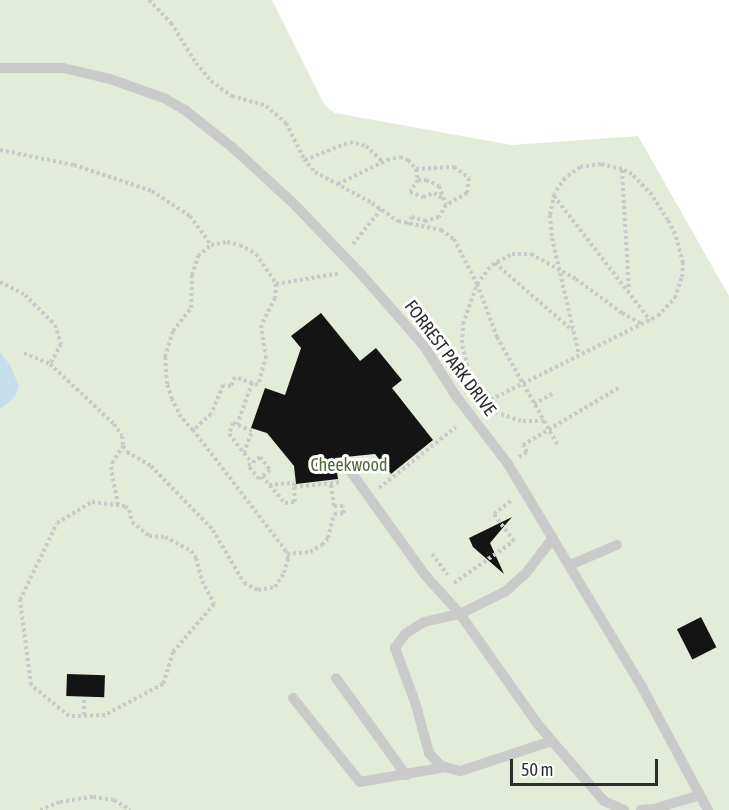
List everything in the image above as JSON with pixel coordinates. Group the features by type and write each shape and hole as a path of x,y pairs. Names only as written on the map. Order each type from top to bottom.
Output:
{"lane":[{"name":"FORREST PARK DRIVE","path":"0,68 63,68 110,79 164,98 185,110 233,148 342,254 412,330 508,464 642,687 708,810"},
{"path":"354,476 426,575 460,614 552,741 604,801 624,810"},
{"path":"552,538 526,573 507,591 460,614 424,622 405,634 395,648 416,705 429,753 441,766 460,771 552,741"},
{"path":"570,565 617,545"},
{"path":"336,678 406,775"},
{"path":"293,698 360,782 446,767"},
{"path":"641,810 654,809 700,795"}],"path":[{"path":"149,0 171,23 195,63 212,81 232,96 266,106 286,123 305,160 315,172 408,225 447,233 461,250 497,337 557,444"},
{"path":"305,160 350,142 366,146 383,162"},
{"path":"0,150 74,165 152,191 190,216 211,245"},
{"path":"337,185 383,162 404,158 416,169 418,180 410,192 423,197 434,193 445,202"},
{"path":"469,412 485,401 521,383 579,355 650,320 662,313 675,298 682,278 683,263 675,234 661,208 641,183 622,169 601,164 580,167 565,178 554,196 550,227 579,355"},
{"path":"416,169 451,166 467,176 470,183 467,193 445,202"},
{"path":"622,169 629,293"},
{"path":"408,225 412,217 426,221 437,219 442,215 445,202 441,189 436,184 418,180"},
{"path":"554,196 650,320"},
{"path":"342,254 362,235 381,209"},
{"path":"123,446 135,458 151,466 206,522 223,544 244,583 258,590 275,587 284,573 287,554 181,417 167,384 165,357 173,332 191,308 192,275 195,261 211,245 234,243 249,249 261,259 276,284 275,298 261,325 266,356 258,385 235,377 231,386 223,385 211,414 193,430"},
{"path":"544,421 514,420 498,413 485,401 469,372 462,343 466,312 477,284 495,263 519,253 531,254 559,269 642,324"},
{"path":"495,263 573,331"},
{"path":"276,284 341,273"},
{"path":"0,282 25,295 55,325 61,344 50,364"},
{"path":"24,353 50,364 114,424 122,436 123,446 112,463 111,470 118,505"},
{"path":"237,425 252,383"},
{"path":"508,464 527,452 523,445 620,387"},
{"path":"534,404 552,394"},
{"path":"244,453 252,431 233,423 229,434 244,453 252,463"},
{"path":"369,496 456,427"},
{"path":"260,457 270,470 259,479 248,466 252,463 260,457"},
{"path":"262,476 269,485 285,504 295,502 294,483 269,485"},
{"path":"294,488 331,484 354,476"},
{"path":"287,554 310,552 328,538 334,514 344,513 344,506 334,506 331,484"},
{"path":"432,554 454,584 514,541 494,514 512,500"},
{"path":"92,502 118,505 129,510 132,522 149,536 165,537 194,554 201,581 214,604 173,652 163,684 105,715 69,716 31,685 20,600 57,523 92,502"},
{"path":"84,698 84,715"},
{"path":"40,810 60,802 93,797 114,800 130,810"}],"green space":[{"name":"Cheekwood","path":"0,0 272,0 325,106 335,113 511,145 638,136 729,296 729,810 0,810"}],"water":[{"path":"0,352 10,365 19,386 14,398 0,409"}],"building":[{"path":"321,313 360,361 376,348 402,380 392,388 433,440 391,474 375,454 335,458 338,479 296,484 294,466 267,433 251,428 265,388 285,395 301,348 291,336"},
{"path":"512,517 490,543 504,574 473,547 469,538"},
{"path":"701,617 716,647 692,660 677,629"},
{"path":"67,674 105,675 104,697 66,696"}]}
